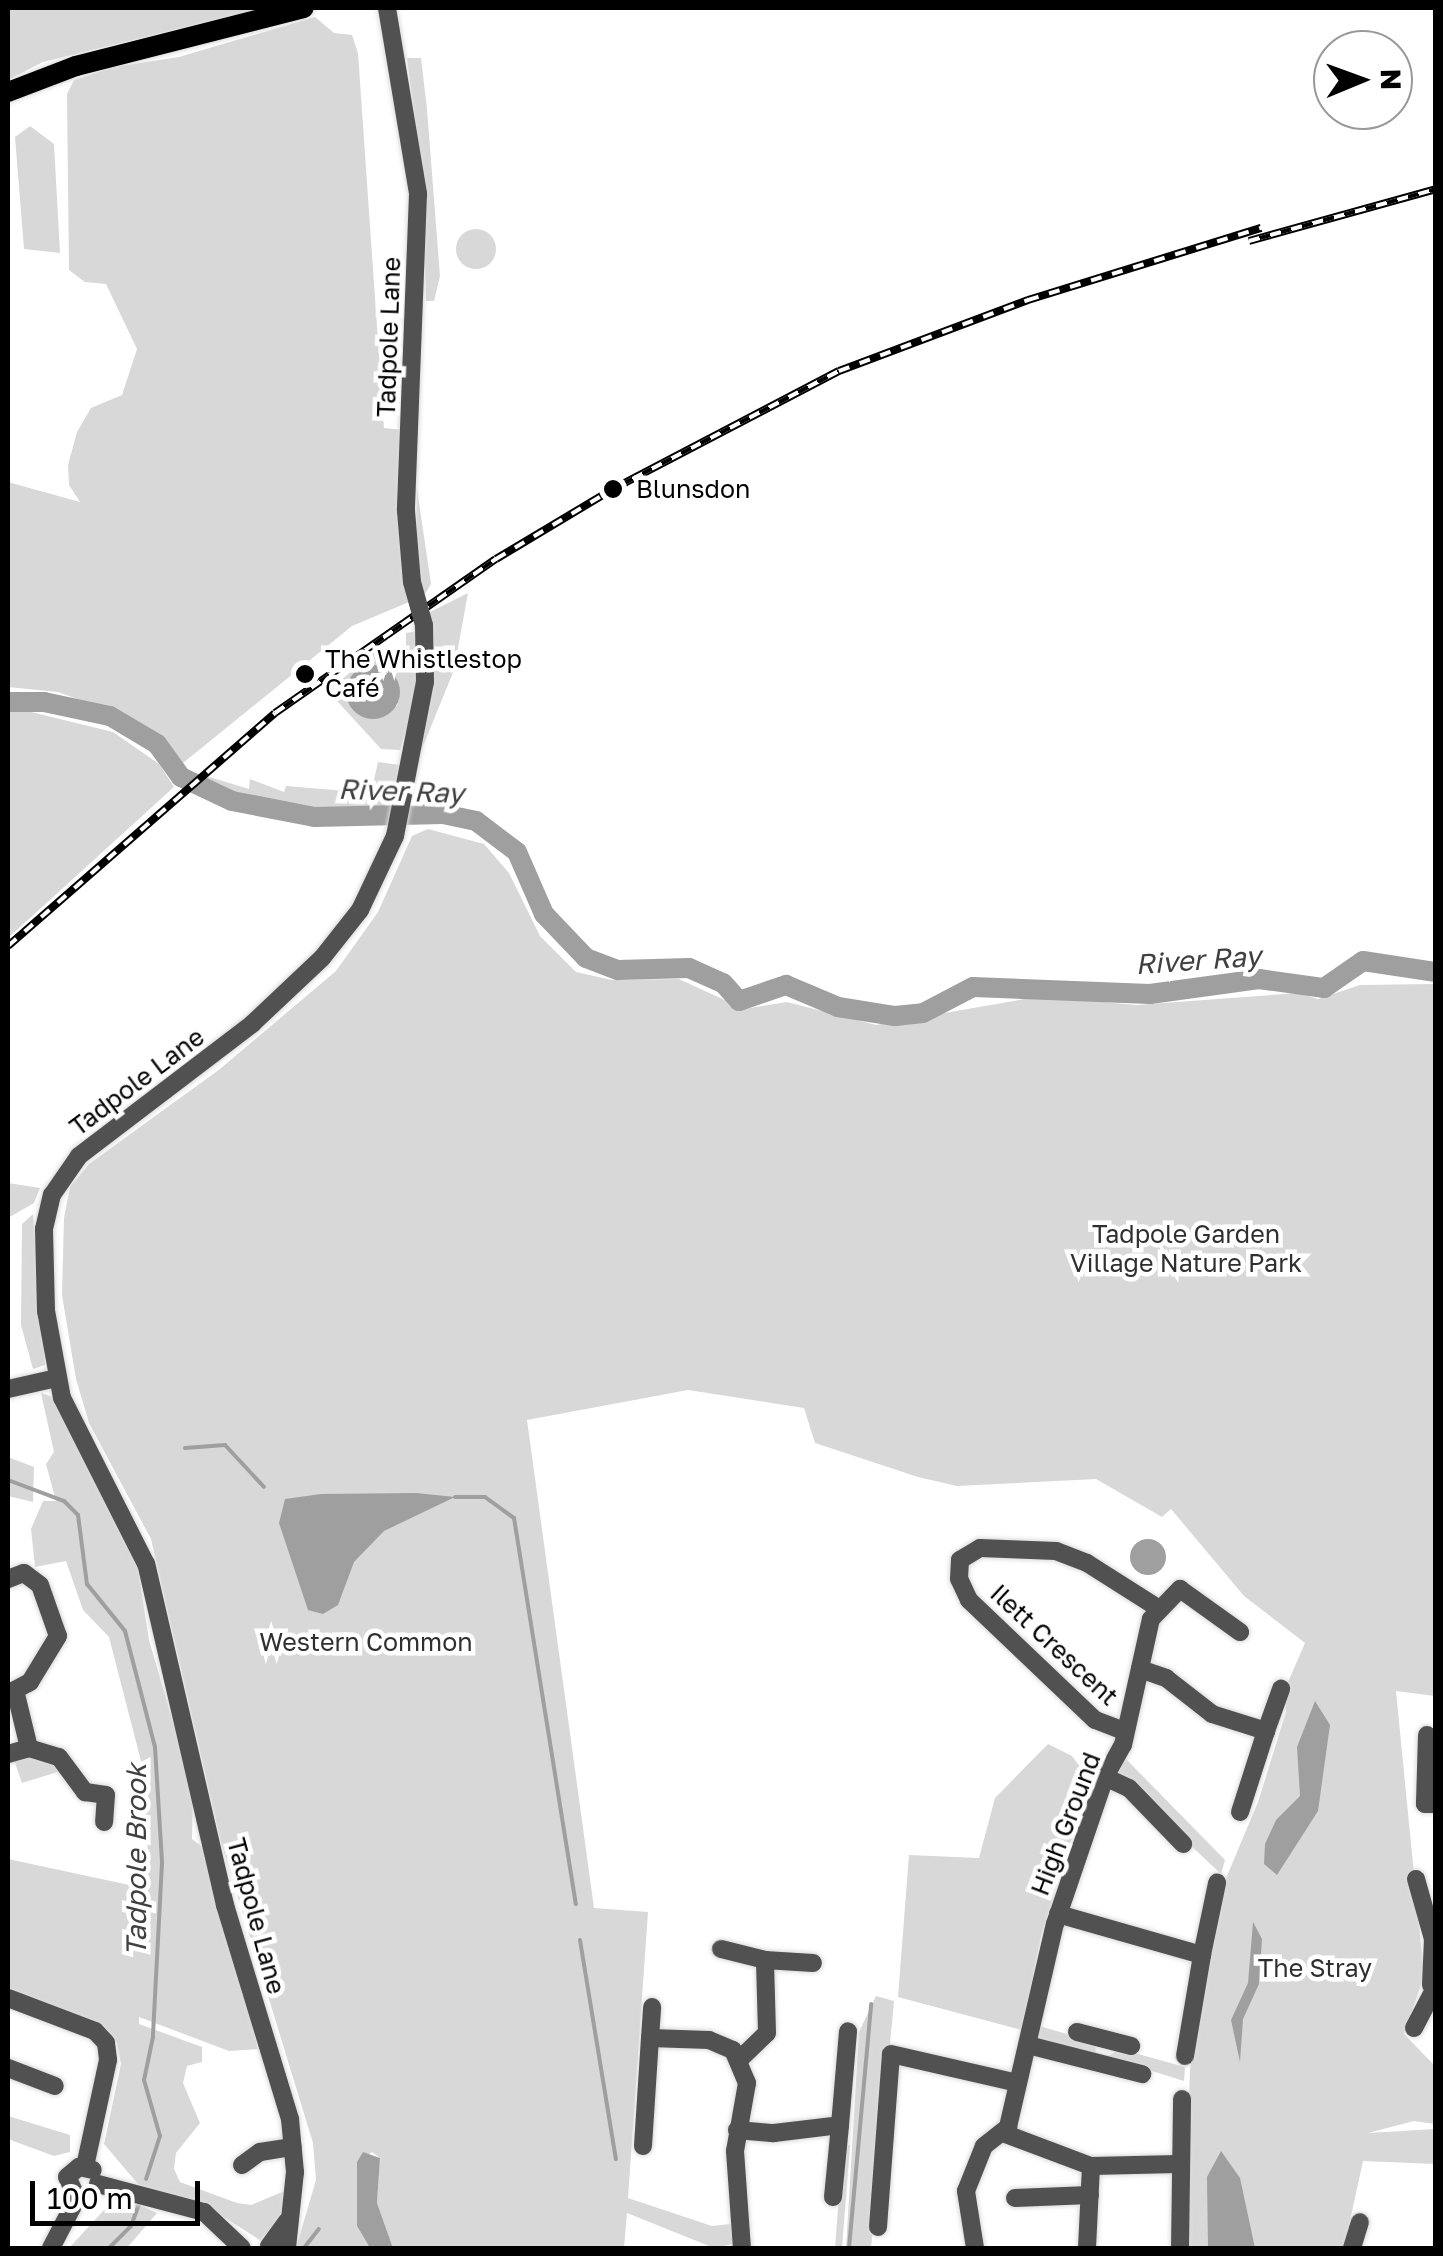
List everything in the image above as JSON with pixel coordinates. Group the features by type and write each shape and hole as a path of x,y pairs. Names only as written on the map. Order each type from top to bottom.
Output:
{"main road":[{"path":"8,92 76,66 304,8"}],"street":[{"name":"Tadpole Lane","path":"272,2248 290,2216 294,2147 214,1864 146,1564 73,1430 57,1378 43,1244 60,1182 95,1141 205,1063 309,972 360,910 393,843 425,682 424,625 412,582 406,524 418,194 388,8"},
{"path":"8,1389 57,1378"},
{"name":"Ilett Crescent","path":"1124,1731 1095,1720 968,1600 959,1578 960,1560 980,1548 1056,1551 1087,1562 1158,1608"},
{"path":"8,1579 21,1573 37,1581 58,1632 34,1677 16,1690 29,1748"},
{"path":"1158,1608 1184,1590 1240,1632"},
{"name":"High Ground","path":"975,2248 966,2191 984,2146 1003,2133 1058,1914 1124,1731 1145,1632 1158,1608"},
{"path":"1140,1669 1166,1678 1212,1714 1266,1731"},
{"path":"1240,1812 1281,1689"},
{"path":"1423,1804 1427,1735"},
{"path":"8,1754 29,1748 59,1757 85,1792 105,1794 104,1822"},
{"path":"1105,1777 1129,1788 1182,1844"},
{"path":"1414,2028 1433,1985 1430,1922 1416,1880"},
{"path":"1185,2056 1217,1883"},
{"path":"1058,1914 1202,1955"},
{"path":"721,1949 765,1960 813,1964"},
{"path":"740,2059 767,2033 765,1960"},
{"path":"8,1998 98,2033 107,2046 85,2166 98,2184 204,2212 238,2242 272,2248"},
{"path":"642,2146 652,2007"},
{"path":"833,2197 848,2031"},
{"path":"1078,2032 1131,2046"},
{"path":"650,2038 714,2041 740,2059 746,2087 736,2130 742,2248"},
{"path":"1099,2064 1106,2040"},
{"path":"1028,2045 1142,2074"},
{"path":"878,2227 891,2048 1018,2082"},
{"path":"8,2068 55,2086"},
{"path":"1180,2248 1178,2164 1182,2099"},
{"path":"736,2130 840,2125"},
{"path":"263,2129 270,2150"},
{"path":"1003,2133 1090,2166 1178,2164"},
{"path":"242,2165 270,2150 294,2147"},
{"path":"77,2198 66,2182 74,2169 85,2166"},
{"path":"1087,2248 1090,2166"},
{"path":"77,2198 91,2196 98,2184"},
{"path":"1015,2198 1090,2195"},
{"path":"51,2248 77,2198"},
{"path":"1352,2248 1360,2222"}],"green space":[{"path":"8,8 262,8 43,62 8,80"},
{"path":"315,17 334,33 352,35 358,53 384,428 405,430 409,602 352,626 183,763 174,763 153,731 134,720 58,692 8,687 8,482 80,502 69,485 68,465 77,432 91,408 122,395 137,349 106,284 85,282 69,270 67,94 74,80 114,67 179,57"},
{"path":"407,58 421,58 427,109 440,276 434,301 426,301 423,181"},
{"path":"30,126 54,144 60,253 24,249 15,137"},
{"path":"476,229 490,235 496,249 490,263 476,269 462,263 456,249 462,235"},
{"path":"417,489 431,584 425,594 416,574"},
{"path":"468,593 454,670 421,751 433,671 428,613"},
{"path":"418,631 419,691 400,750 381,749 328,691 378,649 406,670 406,633","holes":["347,682 399,697 397,706 344,697"]},
{"path":"27,711 113,732 159,764 174,787 8,938 8,712"},
{"path":"378,762 400,765 390,808 380,814 300,808 200,783 206,776 249,789 250,779 284,792 286,786 371,793"},
{"name":"Tadpole Garden Village Nature Park","path":"428,829 484,844 509,873 540,936 576,972 612,980 679,979 744,1009 787,1002 876,1025 1042,996 1136,1005 1298,993 1318,999 1360,985 1435,984 1435,1696 1396,1691 1424,1976 1404,2034 1435,2066 1435,2124 1414,2121 1368,2133 1435,2129 1435,2164 1363,2161 1344,2248 1184,2248 1190,2069 1222,1888 1258,1802 1286,1712 1285,1689 1305,1643 1244,1596 1171,1509 1162,1517 1096,1479 957,1486 918,1477 815,1443 804,1408 688,1390 527,1420 594,1908 648,1912 628,2198 712,2226 731,2224 733,2244 714,2248 627,2213 624,2248 393,2248 377,2203 380,2158 372,2152 357,2162 357,2226 370,2248 296,2248 316,2180 313,2143 221,1842 151,1539 89,1423 76,1379 62,1295 64,1218 70,1187 89,1164 220,1069 336,971 378,912 412,836"},
{"path":"8,1183 40,1188 34,1203 8,1218"},
{"path":"33,1214 45,1365 33,1369 21,1325 22,1224"},
{"path":"41,1393 53,1397 134,1544 149,1640 193,1791 192,1839 209,1852 258,2049 229,2051 139,2017 139,2024 202,2047 202,2062 187,2066 183,2083 200,2123 176,2153 174,2169 180,2182 237,2203 251,2205 287,2190 279,2220 260,2240 211,2209 138,2184 104,2144 121,2064 117,2043 107,2031 8,1993 8,1859 134,1886 146,1879 148,1854 142,1765 109,1637 83,1610 66,1561 35,1567 31,1529 43,1501 56,1501 46,1464 54,1452"},
{"path":"8,1457 34,1467 33,1502 8,1496"},
{"path":"1048,1744 1072,1756 1090,1780 1041,1936 1022,2030 898,1997 909,1855 979,1858 995,1798"},
{"path":"29,1755 64,1770 22,1783 13,1757"},
{"path":"1125,1758 1225,1860 1221,1874 1117,1776"},
{"path":"876,1996 894,2001 871,2248 846,2248 859,2032"},
{"path":"1039,2026 1095,2042 1096,2055 1038,2041"},
{"path":"1120,2049 1185,2067 1184,2081 1107,2057"},
{"path":"8,2116 70,2135 70,2152 54,2156 8,2139"},
{"path":"843,2144 850,2145 842,2248 835,2248"},
{"path":"131,2201 157,2213 127,2248 69,2248 105,2209"}],"shaded area":[{"path":"373,665 392,673 400,692 392,711 373,719 354,711 346,692 354,673"},
{"path":"416,1493 455,1497 384,1531 354,1562 338,1605 323,1614 308,1610 279,1523 285,1499 321,1494"},
{"path":"1148,1539 1161,1544 1166,1557 1161,1570 1148,1575 1135,1570 1130,1557 1135,1544"},
{"path":"1315,1701 1330,1725 1318,1811 1277,1875 1264,1864 1265,1844 1276,1820 1300,1796 1297,1747"},
{"path":"1253,1922 1262,1939 1259,1984 1243,2019 1240,2062 1231,2020 1248,1983"},
{"path":"1221,2151 1240,2178 1255,2248 1208,2248 1207,2177"},
{"path":"363,2152 380,2158 377,2203 393,2248 370,2248 357,2226 357,2162"}],"waterway":[{"name":"River Ray","path":"8,702 44,702 110,716 157,744 181,777 232,801 314,817 443,814 476,821 517,852 544,914 586,958 618,970 689,968 723,983 739,1001 786,985 838,1007 895,1016 923,1013 973,987 1150,994 1259,979 1324,988 1363,961 1436,972"},
{"path":"185,1448 225,1445 264,1487"},
{"name":"Tadpole Brook","path":"8,1480 64,1501 78,1515 87,1584 125,1631 155,1747 162,1863 153,2037 144,2080 160,2136 146,2179"},
{"path":"455,1497 485,1497 514,1518 576,1904"},
{"path":"580,1940 616,2159"},
{"path":"849,2248 871,2004"},
{"name":"Tadpole Brook","path":"109,2248 131,2226 139,2204"},
{"path":"304,2248 319,2229"}],"railway":[{"path":"1249,241 1436,189"},
{"path":"8,946 275,713 496,559 613,489 839,371 1028,300 1261,228"}],"place":[{"name":"Blunsdon","path":"613,489"},
{"name":"The Whistlestop Café","path":"305,674"}],"park label":[{"name":"Western Common","path":"366,1642"},
{"name":"The Stray","path":"1315,1968"}]}
